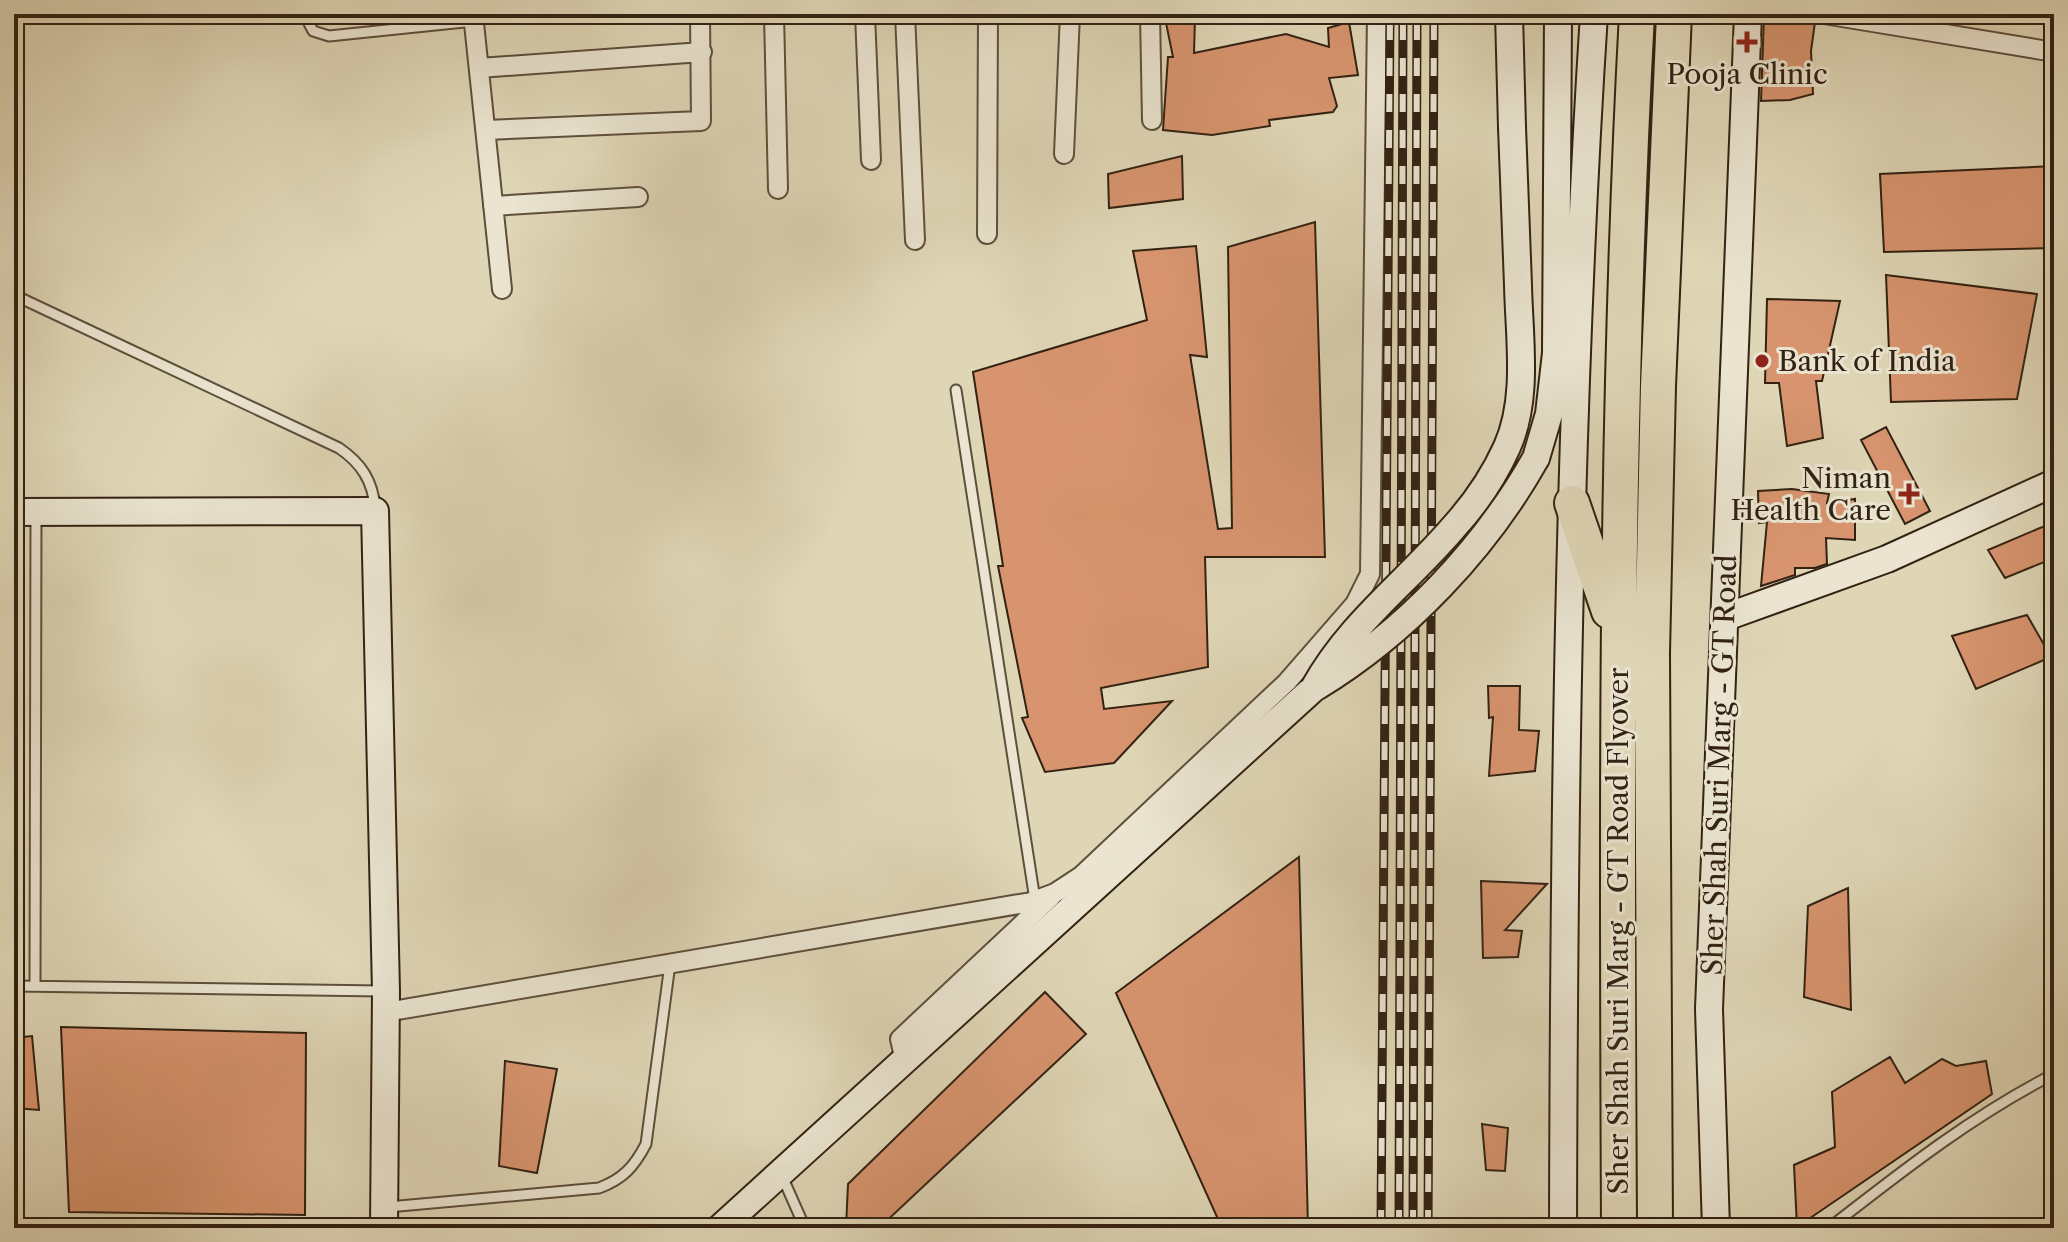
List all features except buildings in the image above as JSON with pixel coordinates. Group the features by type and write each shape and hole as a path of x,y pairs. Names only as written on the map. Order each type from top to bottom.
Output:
{"highway":[{"path":"1617,634 1621,386 1637,14"},
{"name":"Sher Shah Suri Marg - GT Road","path":"1655,1228 1652,653 1658,386 1674,14"},
{"path":"1572,503 1617,634"},
{"name":"Sher Shah Suri Marg - GT Road Flyover","path":"1617,634 1619,1228"}],"street":[{"path":"486,130 698,122 703,116 700,14"},
{"path":"774,14 778,189"},
{"path":"865,14 871,160"},
{"path":"905,14 915,240"},
{"path":"987,234 988,14"},
{"path":"1064,154 1070,14"},
{"path":"1150,14 1152,120"},
{"path":"905,1061 900,1039 1055,893 1081,876 1287,682 1364,591 1370,574 1375,389 1377,14"},
{"path":"1314,688 1334,652 1357,624 1453,529 1484,488 1507,446 1519,403 1520,357 1509,14"},
{"path":"720,1228 1314,688 1372,649 1447,577 1513,498 1536,458 1549,414 1556,353 1558,14"},
{"path":"1563,1228 1564,810 1578,270 1594,14"},
{"name":"Sher Shah Suri Marg - GT Road","path":"1716,1228 1709,1009 1748,14"},
{"path":"1824,14 2054,52"},
{"path":"473,17 502,289"},
{"path":"479,68 702,52"},
{"path":"493,206 638,197"},
{"path":"1726,617 1887,559 2054,483"},
{"path":"25,512 375,511 386,1002 384,1218"},
{"path":"386,1002 670,964 1035,900 1055,893"}],"lane":[{"path":"304,14 313,31 329,36 473,17"},
{"path":"14,295 339,448 363,468 374,494 375,511"},
{"path":"956,390 1035,900"},
{"path":"25,512 35,986"},
{"path":"384,1218 599,1188 621,1180 636,1163 646,1144 670,964"},
{"path":"14,986 386,1002"},
{"path":"1829,1228 1928,1152 2014,1094 2054,1074"},
{"path":"781,1173 805,1228"}],"railway":[{"path":"1381,1228 1390,14"},
{"path":"1399,1228 1403,14"},
{"path":"1413,1228 1417,14"},
{"path":"1428,1228 1434,14"}],"place":[{"name":"Pooja Clinic","path":"1747,42"},
{"name":"Bank of India","path":"1762,361"},
{"name":"Niman Health Care","path":"1909,494"}]}
